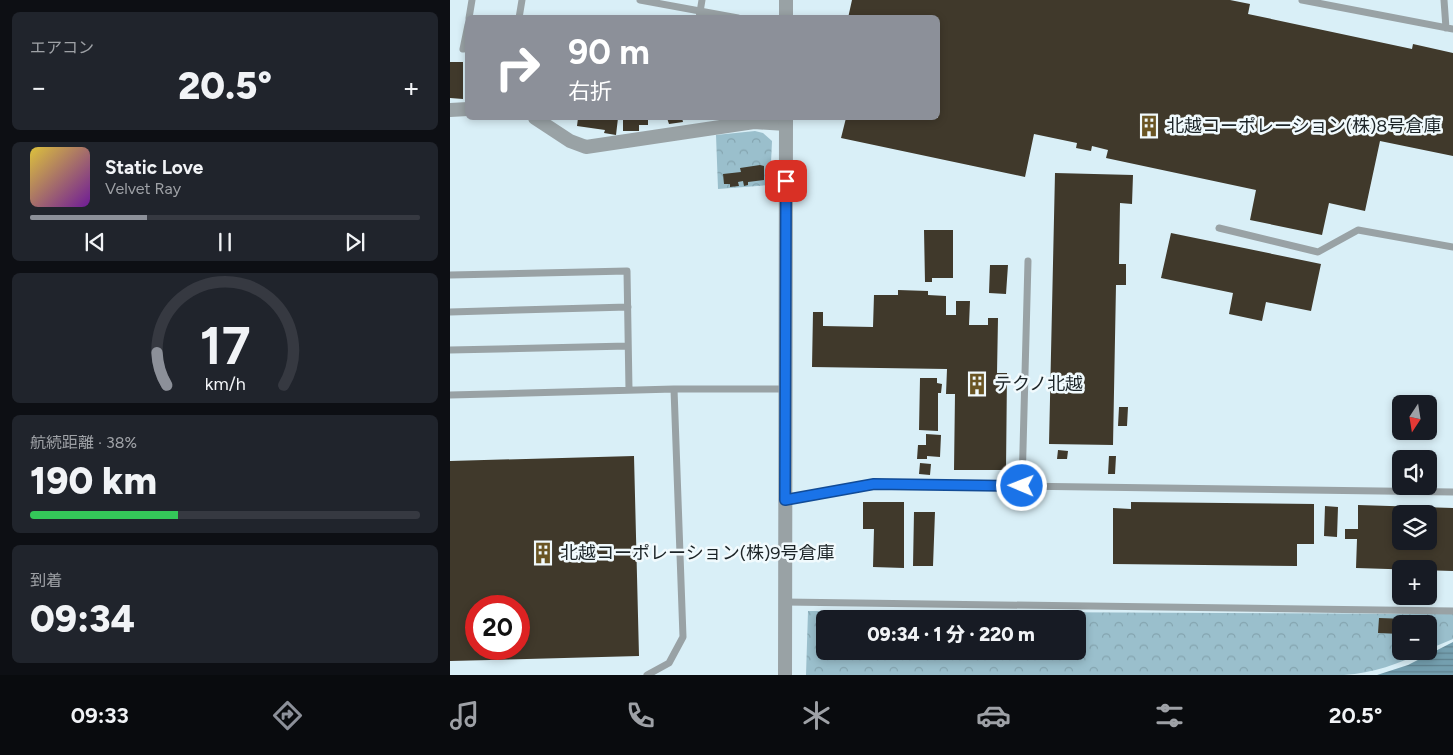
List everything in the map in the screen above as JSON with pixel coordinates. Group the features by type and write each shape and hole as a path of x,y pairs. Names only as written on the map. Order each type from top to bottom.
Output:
{"street":[{"path":"786,0 786,15"},
{"path":"450,110 465,109"},
{"path":"538,120 570,141 586,147 754,122 786,121 785,602 781,674"}],"lane":[{"path":"470,15 472,0"},
{"path":"520,15 522,0"},
{"path":"640,0 700,14 702,0"},
{"path":"1302,0 1449,29 1444,0"},
{"path":"464,48 465,42"},
{"path":"1219,228 1318,252 1358,230 1453,247"},
{"path":"1022,486 1028,261"},
{"path":"450,275 627,271 629,390"},
{"path":"450,312 628,307"},
{"path":"450,350 628,346"},
{"path":"646,675 669,663 683,637 674,389"},
{"path":"450,395 674,389 786,389"},
{"path":"785,500 874,484 1453,492"},
{"path":"785,602 1453,611"}],"green space":[{"path":"755,131 763,133 772,141 770,185 718,189 716,135"},
{"path":"808,611 816,611 816,660 1086,660 1086,612 1453,614 1453,639 1437,646 1437,615 1392,615 1392,660 1405,660 1386,667 1344,675 806,675"}],"shaded area":[{"path":"1453,642 1453,675 1377,675 1418,660 1437,660 1437,650"}],"building":[{"name":"北越コーポレーション(株)8号倉庫","path":"852,0 1230,0 1250,4 1248,14 1412,49 1413,44 1453,53 1453,156 1380,141 1365,211 1329,203 1322,235 1250,220 1256,190 1106,158 1108,150 1092,146 1091,151 1076,148 1077,143 1034,134 1025,177 841,138 846,120 940,120 940,15 849,15"},
{"path":"450,62 463,62 463,99 450,98"},
{"path":"578,120 618,120 616,135 604,133 605,130 577,126"},
{"path":"623,120 648,120 648,125 639,125 639,131 623,131"},
{"path":"668,120 682,120 683,122 669,124"},
{"path":"764,166 764,180 748,182 748,185 744,186 743,181 738,182 739,186 730,187 730,184 724,184 723,174 741,172 740,168"},
{"path":"1055,173 1133,175 1132,204 1120,203 1119,264 1126,264 1126,285 1116,285 1113,445 1049,444"},
{"path":"924,230 953,230 953,278 932,278 932,282 925,282"},
{"path":"1171,233 1321,264 1311,311 1266,302 1262,321 1229,314 1233,293 1161,278"},
{"path":"990,265 1008,265 1006,294 989,293"},
{"name":"テクノ北越","path":"898,290 928,291 928,295 946,296 946,315 956,315 956,301 970,301 969,325 988,325 988,318 998,318 997,373 1007,373 1006,470 954,470 955,394 946,394 947,369 812,367 813,312 823,312 823,326 873,327 874,295 898,295"},
{"path":"920,378 937,378 937,383 942,384 941,393 938,393 938,431 919,430"},
{"path":"1119,407 1128,407 1127,426 1118,426"},
{"path":"926,434 941,435 940,457 927,456 927,459 917,459 918,445 926,445"},
{"path":"1058,450 1068,451 1067,459 1057,459"},
{"name":"北越コーポレーション(株)9号倉庫","path":"634,456 639,656 530,659 530,595 465,595 465,660 488,660 450,661 450,461"},
{"path":"1109,456 1116,456 1115,474 1108,474"},
{"path":"920,463 931,464 930,475 919,474"},
{"path":"863,502 904,502 904,568 873,567 874,529 863,529"},
{"path":"1131,502 1314,504 1314,544 1297,544 1297,566 1113,564 1113,508 1131,509"},
{"path":"1358,505 1392,506 1392,550 1437,550 1437,507 1453,508 1453,571 1437,571 1437,560 1392,560 1392,569 1356,568 1357,539 1345,539 1345,529 1358,529"},
{"path":"1325,506 1338,507 1337,537 1324,536"},
{"path":"914,512 935,512 933,566 913,566"},
{"path":"1379,618 1392,618 1392,634 1378,633"}],"place":[{"name":"北越コーポレーション(株)8号倉庫","path":"1149,126"},
{"name":"テクノ北越","path":"977,384"},
{"name":"北越コーポレーション(株)9号倉庫","path":"543,553"}],"route":[{"path":"786,181 785,500 874,484 1022,486"}]}
